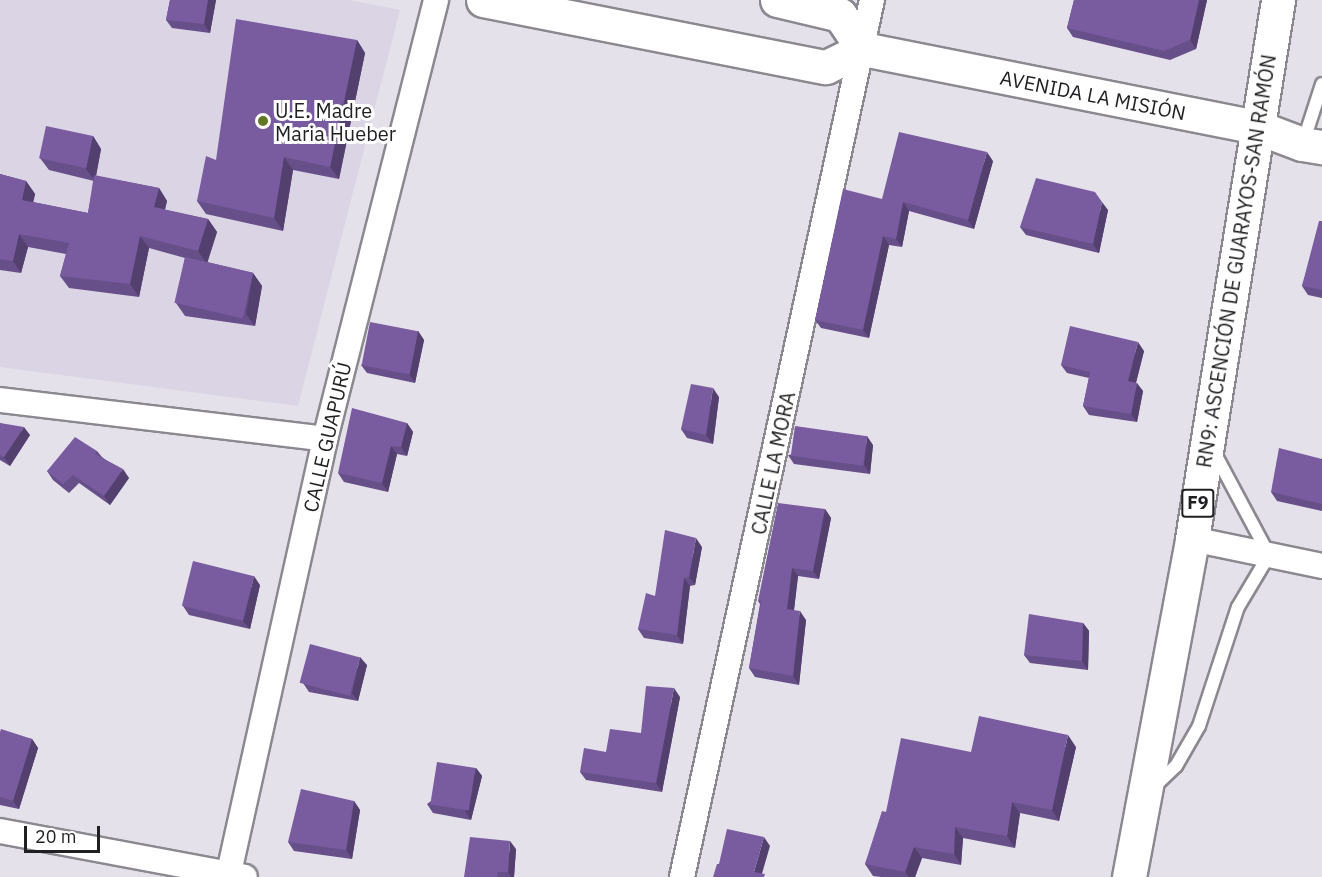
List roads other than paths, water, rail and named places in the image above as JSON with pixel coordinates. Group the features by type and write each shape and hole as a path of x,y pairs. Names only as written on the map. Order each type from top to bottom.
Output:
{"main road":[{"path":"483,0 826,68 863,49 840,15 777,0"},
{"name":"RN9: ASCENCIÓN DE GUARAYOS-SAN RAMÓN","path":"1130,877 1192,539 1278,0"},
{"name":"AVENIDA LA MISIÓN","path":"863,49 1257,127 1312,145"}],"street":[{"name":"CALLE GUAPURÚ","path":"234,876 325,439 436,0"},
{"name":"CALLE LA MORA","path":"682,877 872,0"},
{"path":"0,400 325,439"},
{"path":"1192,539 1322,566"},
{"path":"0,831 234,876"}],"lane":[{"path":"1312,145 1322,84"},
{"path":"1143,798 1176,766 1199,726 1238,607 1269,555 1208,440"}],"place":[{"name":"U.E. Madre Maria Hueber","path":"263,121"}]}
